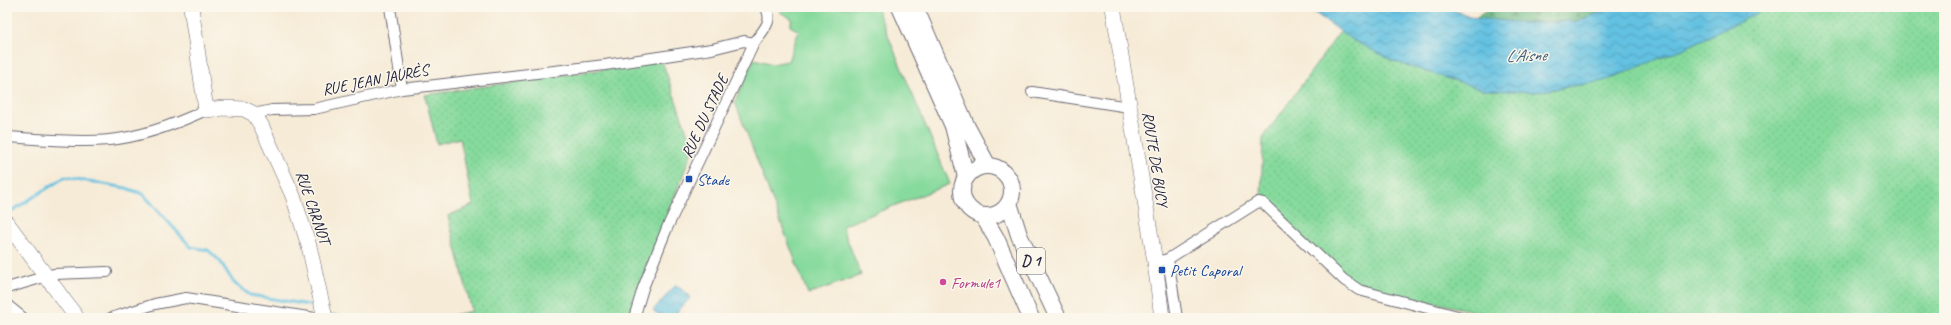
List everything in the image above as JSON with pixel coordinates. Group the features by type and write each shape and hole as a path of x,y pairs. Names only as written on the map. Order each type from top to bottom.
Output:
{"main road":[{"path":"900,7 952,126 966,177 963,189 965,202 969,208 983,216 998,214 1009,203 1012,195 1012,187 1009,178 1000,170 988,166 972,171 966,177"},
{"path":"915,7 967,127 988,166"},
{"name":"D 1","path":"1009,203 1019,235 1058,318"},
{"name":"D 1","path":"983,216 996,238 1031,318"}],"street":[{"path":"191,7 206,110"},
{"path":"390,7 402,89"},
{"name":"RUE DU STADE","path":"634,318 667,228 754,43 768,25 769,18 765,7"},
{"name":"ROUTE DE BUCY","path":"1113,7 1130,107 1162,260 1177,318"},
{"name":"RUE JEAN JAURÈS","path":"7,137 109,140 136,135 181,121 206,110 224,108 244,109 254,114 272,110 314,110 402,89 605,66 712,49 744,41 754,43"},
{"path":"1032,92 1130,107"},
{"name":"RUE CARNOT","path":"254,114 261,125 293,196 310,246 325,318"},
{"path":"1162,260 1258,202 1263,203 1344,280 1359,290 1465,318"},
{"path":"7,223 77,318"},
{"name":"ROUTE DE BUCY","path":"1162,260 1162,318"},
{"path":"7,288 46,276 107,272"},
{"path":"111,318 155,304 186,298 315,318"},
{"path":"7,305 23,318"}],"green space":[{"path":"782,7 876,7 950,184 842,226 861,275 808,294 735,102 754,59 773,64 788,61 799,31 790,26 792,19 780,12"},
{"path":"1493,7 1614,7 1577,21 1508,23 1475,18"},
{"path":"1684,7 1944,7 1944,318 1507,318 1355,286 1261,199 1263,138 1350,18 1427,48"},
{"path":"662,61 693,149 628,318 449,318 449,316 472,311 448,216 473,205 460,138 437,144 425,95"}],"water":[{"name":"L'Aisne","path":"1307,7 1445,7 1475,18 1530,23 1577,21 1614,7 1770,7 1685,48 1604,81 1536,92 1484,90 1393,61 1351,39"},
{"path":"676,285 691,297 672,318 662,318 653,310"}],"waterway":[{"path":"10,212 65,177 126,188 143,194 191,247 208,250 220,261 234,283 250,295 315,306"},
{"path":"333,315 345,318"}],"place":[{"name":"Stade","path":"689,179"},
{"name":"Petit Caporal","path":"1162,270"},
{"name":"Formule1","path":"943,282"}]}
